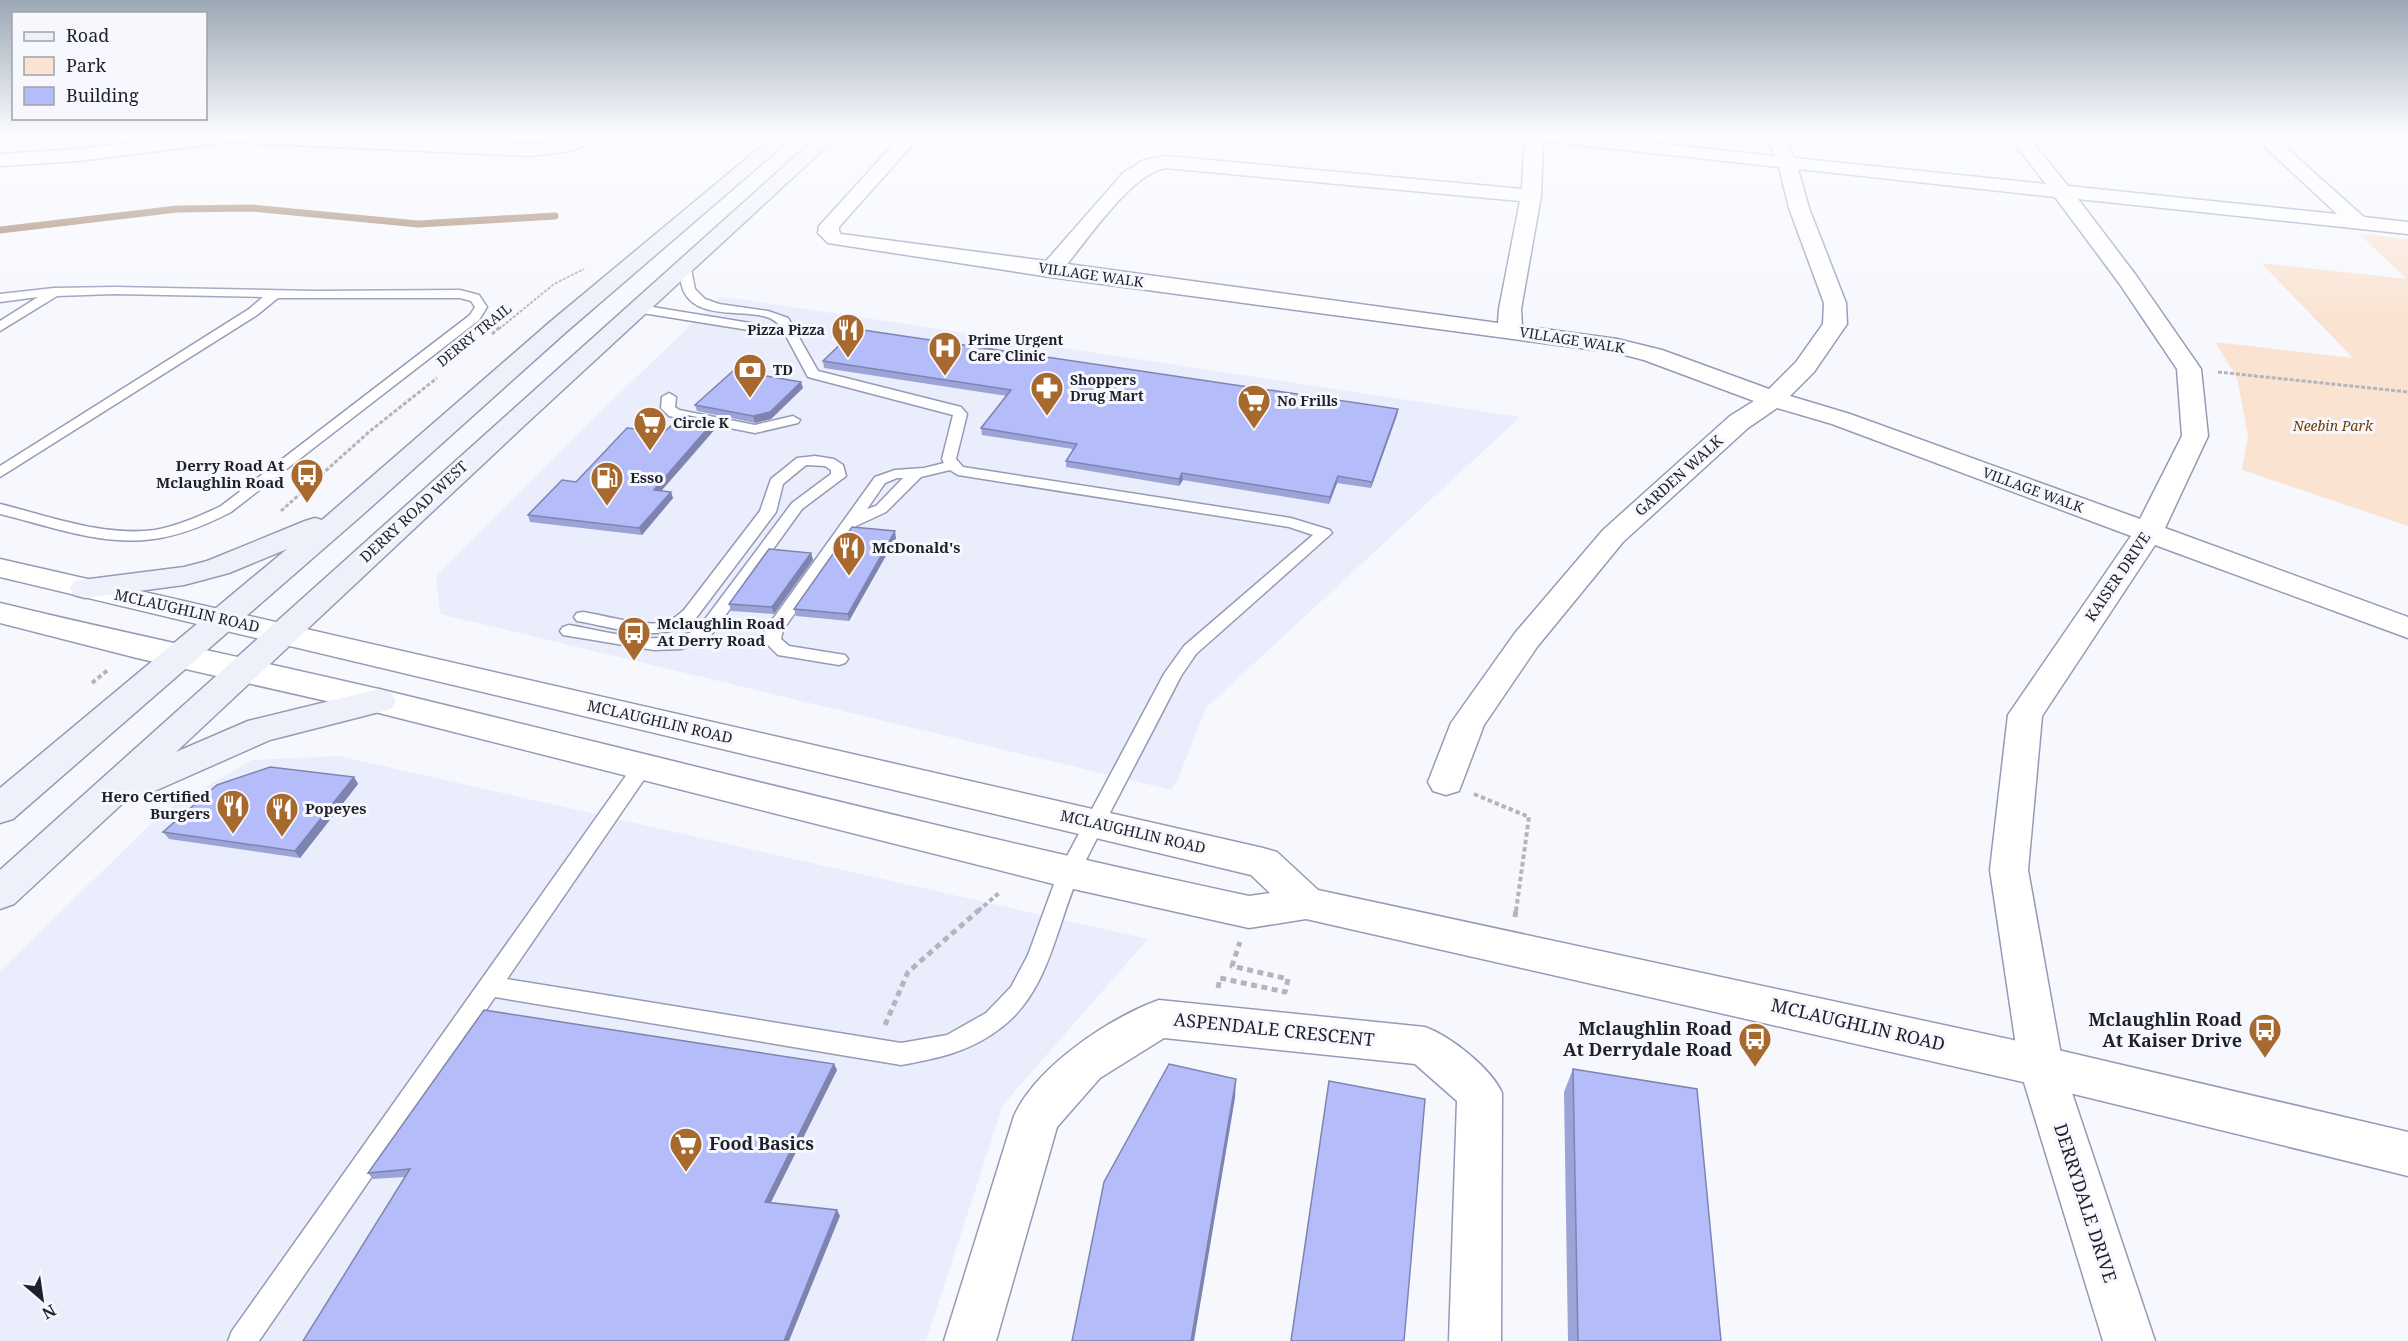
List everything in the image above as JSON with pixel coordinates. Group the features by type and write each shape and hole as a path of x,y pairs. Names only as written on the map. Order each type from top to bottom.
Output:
{"main road":[{"path":"0,808 350,511 713,197"},
{"name":"DERRY ROAD WEST","path":"0,893 246,670 634,308 760,197"},
{"path":"614,280 615,299 619,304 634,308"},
{"path":"85,588 184,576 218,567 350,511"},
{"path":"105,798 260,730 379,701"}],"street":[{"name":"VILLAGE WALK","path":"857,197 830,226 828,233 835,240 1617,346 1653,355 1773,399 1841,419 2408,628"},
{"path":"1050,270 1113,197"},
{"path":"1510,331 1510,309 1531,197"},
{"name":"GARDEN WALK","path":"1446,782 1468,723 1526,640 1613,536 1739,422 1773,399 1805,367 1835,324 1835,303 1796,197"},
{"name":"KAISER DRIVE","path":"2041,1066 2009,870 2025,715 2148,533 2195,436 2189,369 2144,299 2066,197"},
{"path":"2114,197 2408,228"},
{"path":"2329,197 2358,223"},
{"name":"MCLAUGHLIN ROAD","path":"0,568 1263,863 1305,903"},
{"name":"MCLAUGHLIN ROAD","path":"0,613 379,701 1068,873 1249,912 1305,903 2041,1066 2408,1154"},
{"name":"ASPENDALE CRESCENT","path":"970,1341 1037,1116 1084,1064 1159,1019 1425,1046 1480,1093 1475,1341"},
{"name":"DERRYDALE DRIVE","path":"2041,1066 2129,1341"}],"lane":[{"path":"489,986 901,1054 951,1045 994,1020 1019,993 1039,957 1068,873 1173,674 1190,650 1324,533 1291,523 958,471 949,459 960,414 956,410 813,374 784,321 766,314 719,308 693,296 684,264"},
{"path":"0,298 54,292 118,290 275,294 460,294 475,298 481,307 475,317 235,502 200,522 164,532 135,536 113,534 0,509"},
{"path":"0,327 54,292"},
{"path":"0,473 253,312 275,294"},
{"path":"634,308 791,333"},
{"path":"669,397 668,408 674,413 755,429 765,429 793,420"},
{"path":"569,630 671,644 684,642 703,634 798,506 812,492 838,476 838,468 829,462 815,460 802,461 788,470 776,482 768,512 690,614 680,622 668,628 583,617"},
{"path":"839,659 784,651 772,640 774,630 880,480 895,474 954,465"},
{"path":"242,1341 642,768"}],"path":[{"name":"DERRY TRAIL","path":"489,336 554,284 591,267"},
{"path":"2189,369 2408,392"},
{"name":"DERRY TRAIL","path":"277,514 370,431 443,373"},
{"path":"1446,782 1529,818 1511,947"},
{"path":"881,1034 908,972 999,893"},
{"path":"1209,1023 1220,978 1285,992 1288,979 1233,966 1249,912"}],"shaded area":[{"path":"720,297 1520,417 1206,708 1177,781 1171,790 440,614 436,576 600,412"},
{"path":"339,756 1148,939 1003,1105 926,1341 0,1341 0,971 163,812 252,760"}],"green space":[{"name":"Neebin Park","path":"2359,234 2408,239 2408,526 2242,470 2248,436 2237,378 2215,342 2353,358 2261,263 2407,279"}],"building":[{"path":"856,329 1398,409 1372,482 1338,476 1330,497 1182,473 1179,479 1066,461 1077,444 981,428 1011,390 823,361"},
{"path":"743,362 755,374 801,382 770,412 753,416 695,405"},
{"path":"683,415 714,421 654,490 671,492 639,528 528,515 562,480 576,482 627,428 664,432"},
{"name":"McDonald's","path":"852,527 895,531 848,614 794,609"},
{"path":"769,549 811,553 772,607 729,604"},
{"path":"270,767 354,777 295,851 163,832 217,785"},
{"path":"484,1010 834,1064 765,1202 837,1210 784,1341 303,1341 410,1169 368,1173"},
{"path":"1169,1064 1236,1079 1191,1341 1072,1341 1104,1182"},
{"path":"1573,1069 1697,1089 1721,1341 1578,1341"},
{"path":"1329,1081 1425,1099 1404,1341 1291,1341"}],"waterway":[{"path":"0,230 177,209 252,208 418,224 555,216"}],"place":[{"name":"Pizza Pizza","path":"848,359"},
{"name":"Prime Urgent Care Clinic","path":"945,377"},
{"name":"TD","path":"750,399"},
{"name":"Shoppers Drug Mart","path":"1047,417"},
{"name":"No Frills","path":"1254,430"},
{"name":"Circle K","path":"650,452"},
{"name":"Derry Road At Mclaughlin Road","path":"307,504"},
{"name":"Esso","path":"607,507"},
{"name":"McDonald's","path":"849,577"},
{"name":"Mclaughlin Road At Derry Road","path":"634,662"},
{"name":"Hero Certified Burgers","path":"233,835"},
{"name":"Popeyes","path":"282,838"},
{"name":"Mclaughlin Road At Kaiser Drive","path":"2265,1059"},
{"name":"Mclaughlin Road At Derrydale Road","path":"1755,1068"},
{"name":"Food Basics","path":"686,1173"}]}
